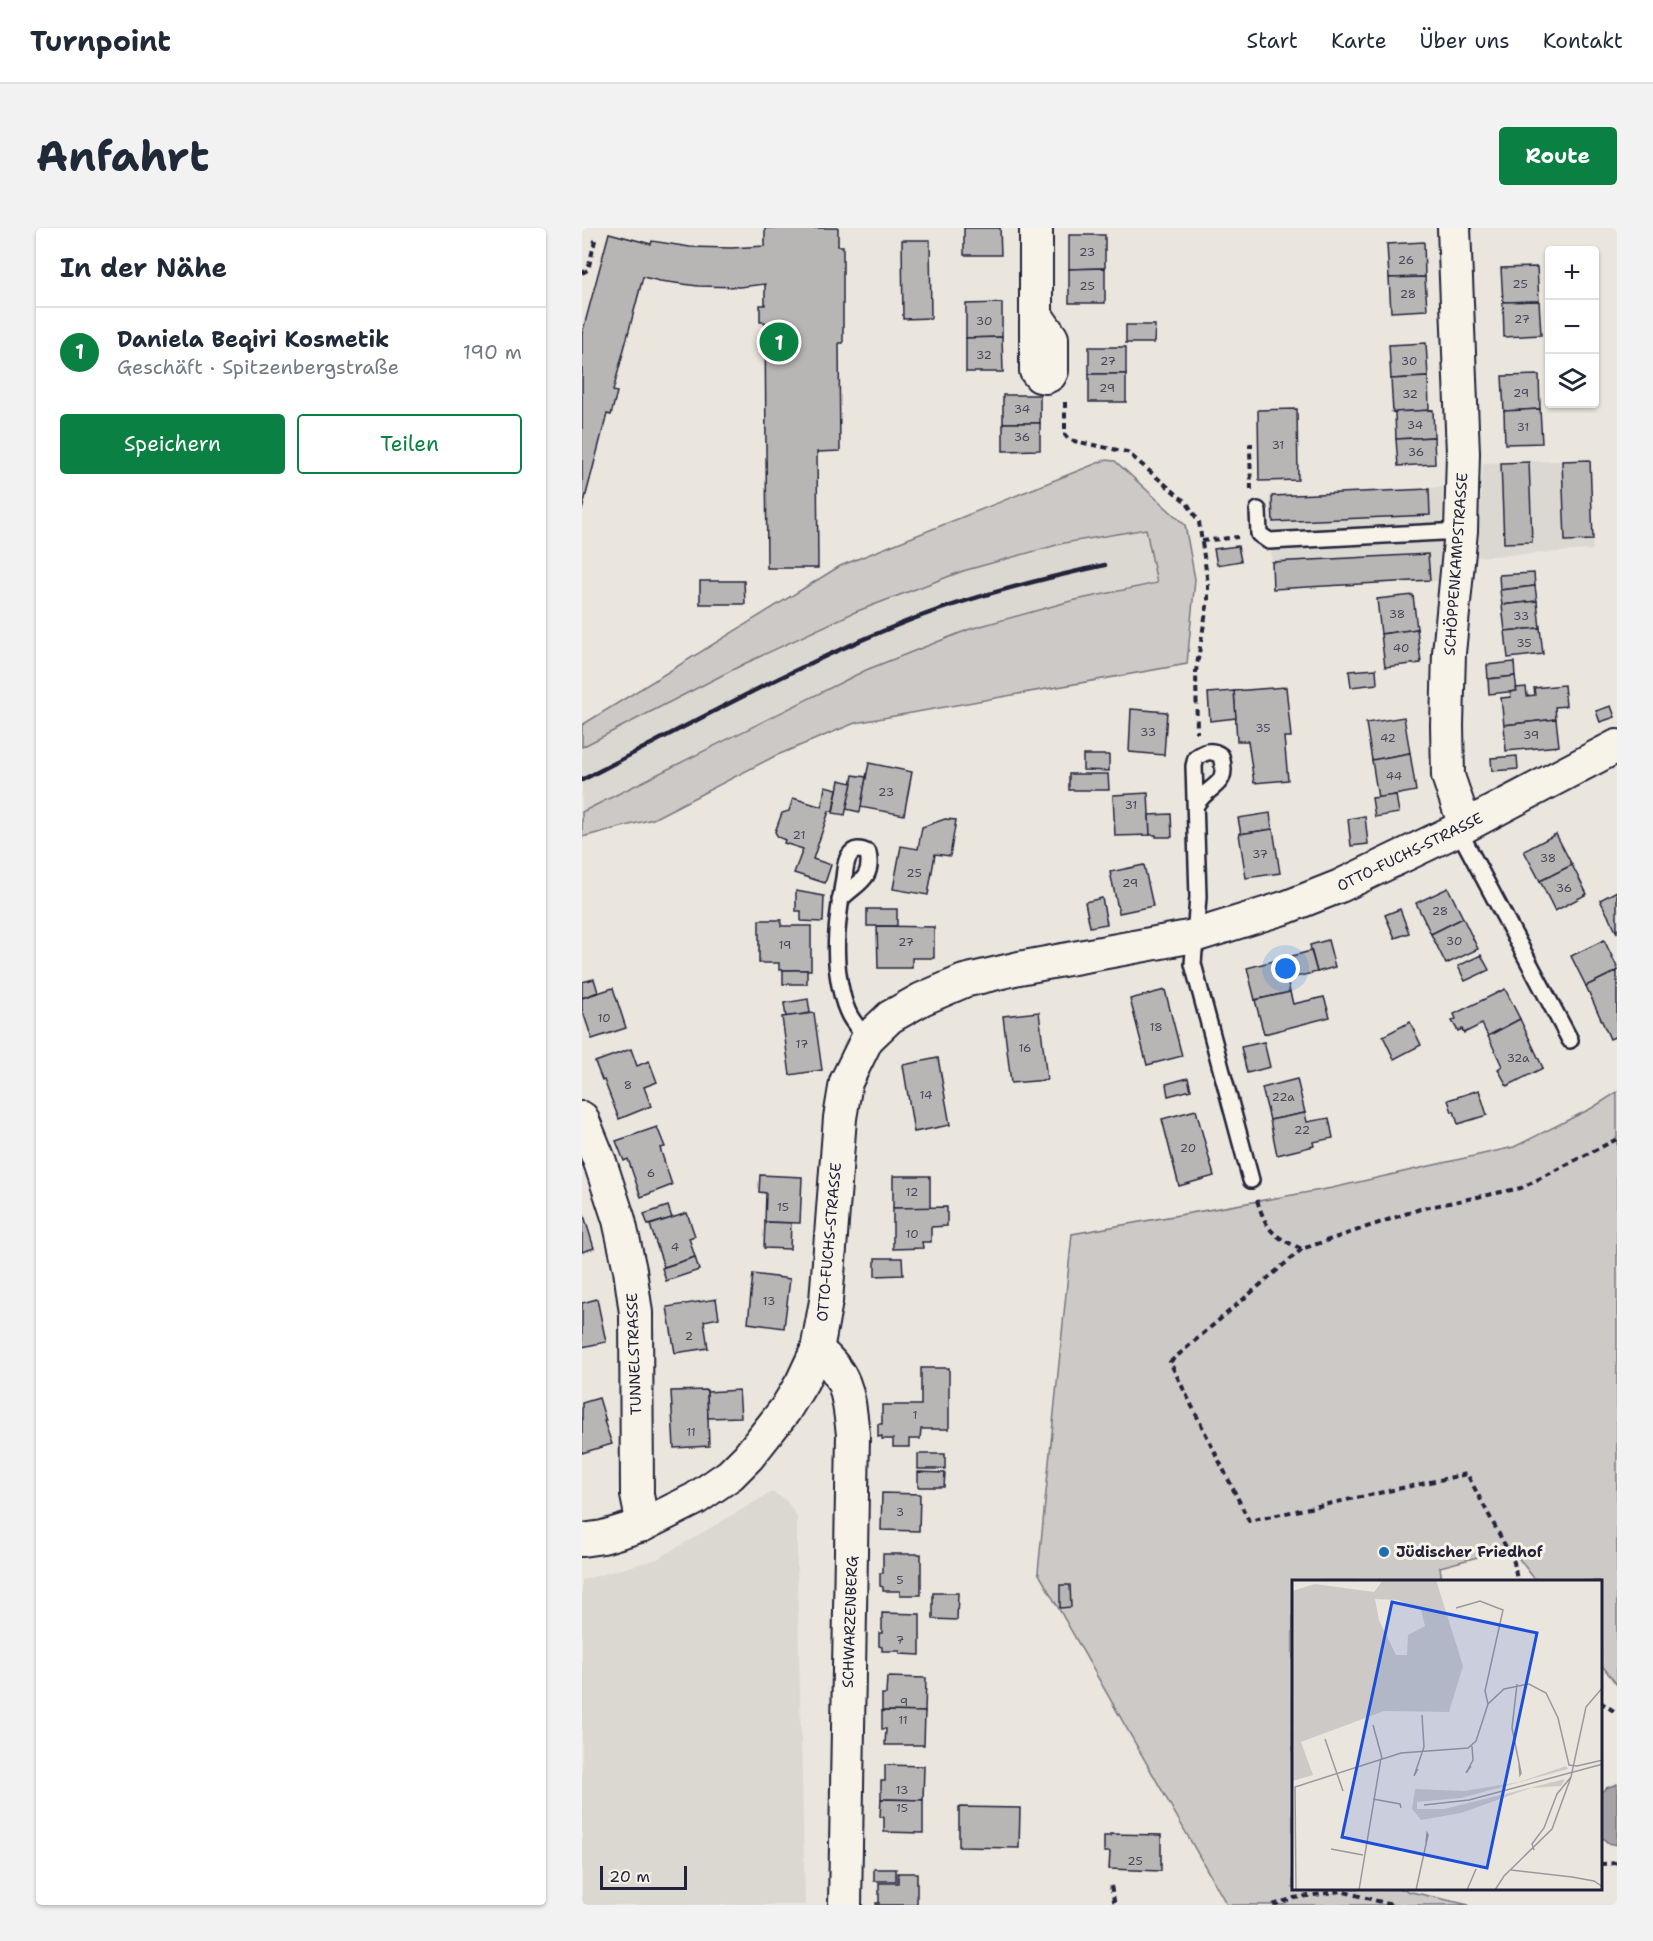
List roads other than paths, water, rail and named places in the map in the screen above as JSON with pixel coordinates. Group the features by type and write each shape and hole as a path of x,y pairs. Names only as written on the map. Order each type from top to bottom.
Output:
{"street":[{"path":"1036,228 1036,371 1040,376 1050,375"},
{"name":"SCHÖPPENKAMPSTRASSE","path":"1454,228 1463,453 1461,531 1449,652 1447,725 1448,776 1461,828"},
{"name":"OTTO-FUCHS-STRASSE","path":"582,1540 603,1537 643,1525 695,1499 730,1476 786,1410 817,1350 826,1302 841,1109 846,1082 867,1039 890,1017 921,999 964,981 1018,968 1194,936 1260,917 1340,886 1461,828 1617,746"},
{"name":"TUNNELSTRASSE","path":"582,1118 600,1162 619,1220 630,1270 636,1313 637,1495 643,1525"},
{"name":"SCHWARZENBERG","path":"817,1350 832,1362 842,1377 853,1434 845,1905"}],"lane":[{"path":"1258,510 1259,534 1269,541 1461,531"},
{"path":"1196,805 1204,793 1221,782 1223,776 1221,756 1216,752 1208,751 1202,754 1196,758 1194,766 1198,897 1192,964 1251,1180"},
{"path":"1461,828 1570,1041"},
{"path":"840,900 836,947 840,989 849,1017 867,1039"}],"railway":[{"path":"582,780 746,695 871,636 937,610 984,595 1105,565"}],"place":[{"name":"Daniela Beqiri Kosmetik","path":"779,342"},
{"name":"Jüdischer Friedhof","path":"1384,1552"}]}
